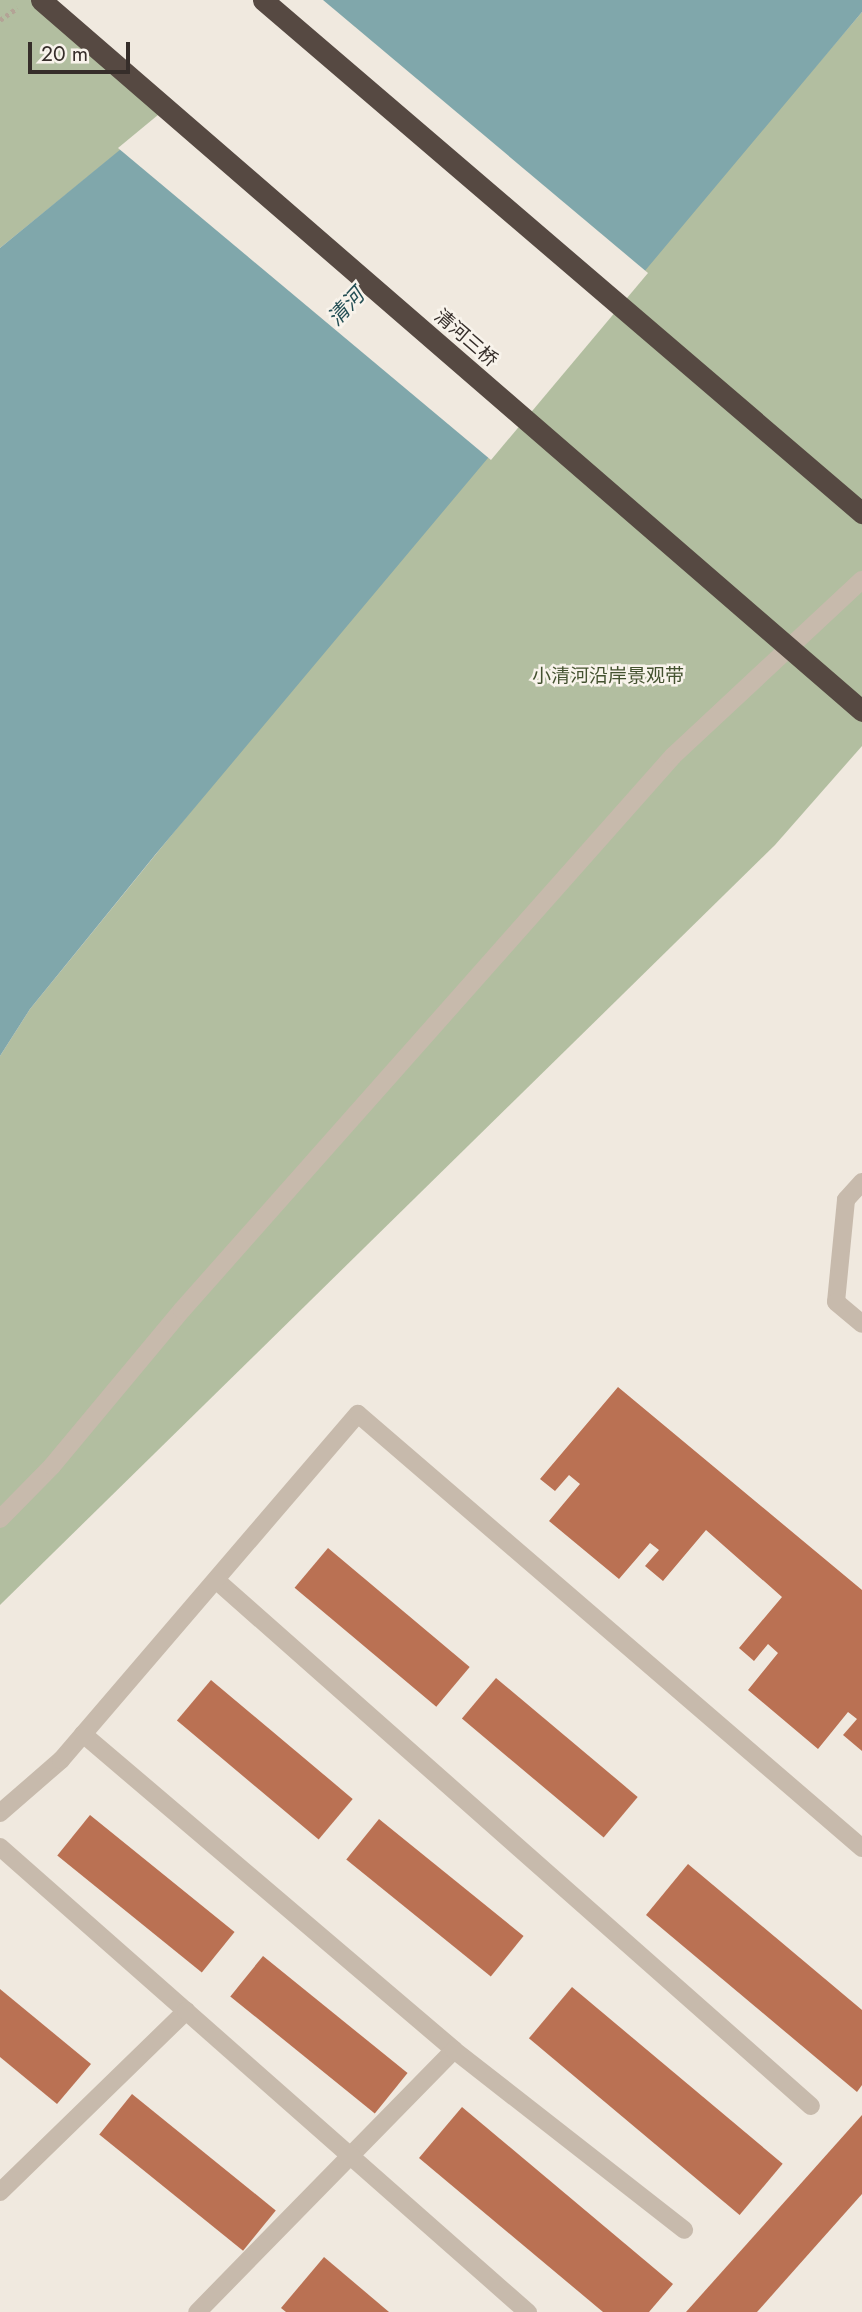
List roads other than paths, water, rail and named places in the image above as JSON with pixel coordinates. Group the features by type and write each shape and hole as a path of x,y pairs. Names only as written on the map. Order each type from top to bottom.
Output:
{"highway":[{"name":"清河三桥","path":"41,0 862,711"},
{"path":"263,0 862,513"}],"street":[{"path":"0,1519 52,1466 182,1310 673,756 862,580"},
{"path":"862,1182 846,1200 836,1302 862,1324"},
{"path":"0,1813 61,1760 358,1413 862,1848"},
{"path":"216,1580 811,2106"},
{"path":"83,1734 454,2050 684,2230"},
{"path":"0,1847 528,2312"},
{"path":"0,2192 186,2011"},
{"path":"197,2312 454,2050"}],"water":[{"name":"清河","path":"303,0 862,0 862,12 155,855 30,1009 0,1056 0,248"}],"park label":[{"name":"小清河沿岸景观带","path":"608,676"}]}
